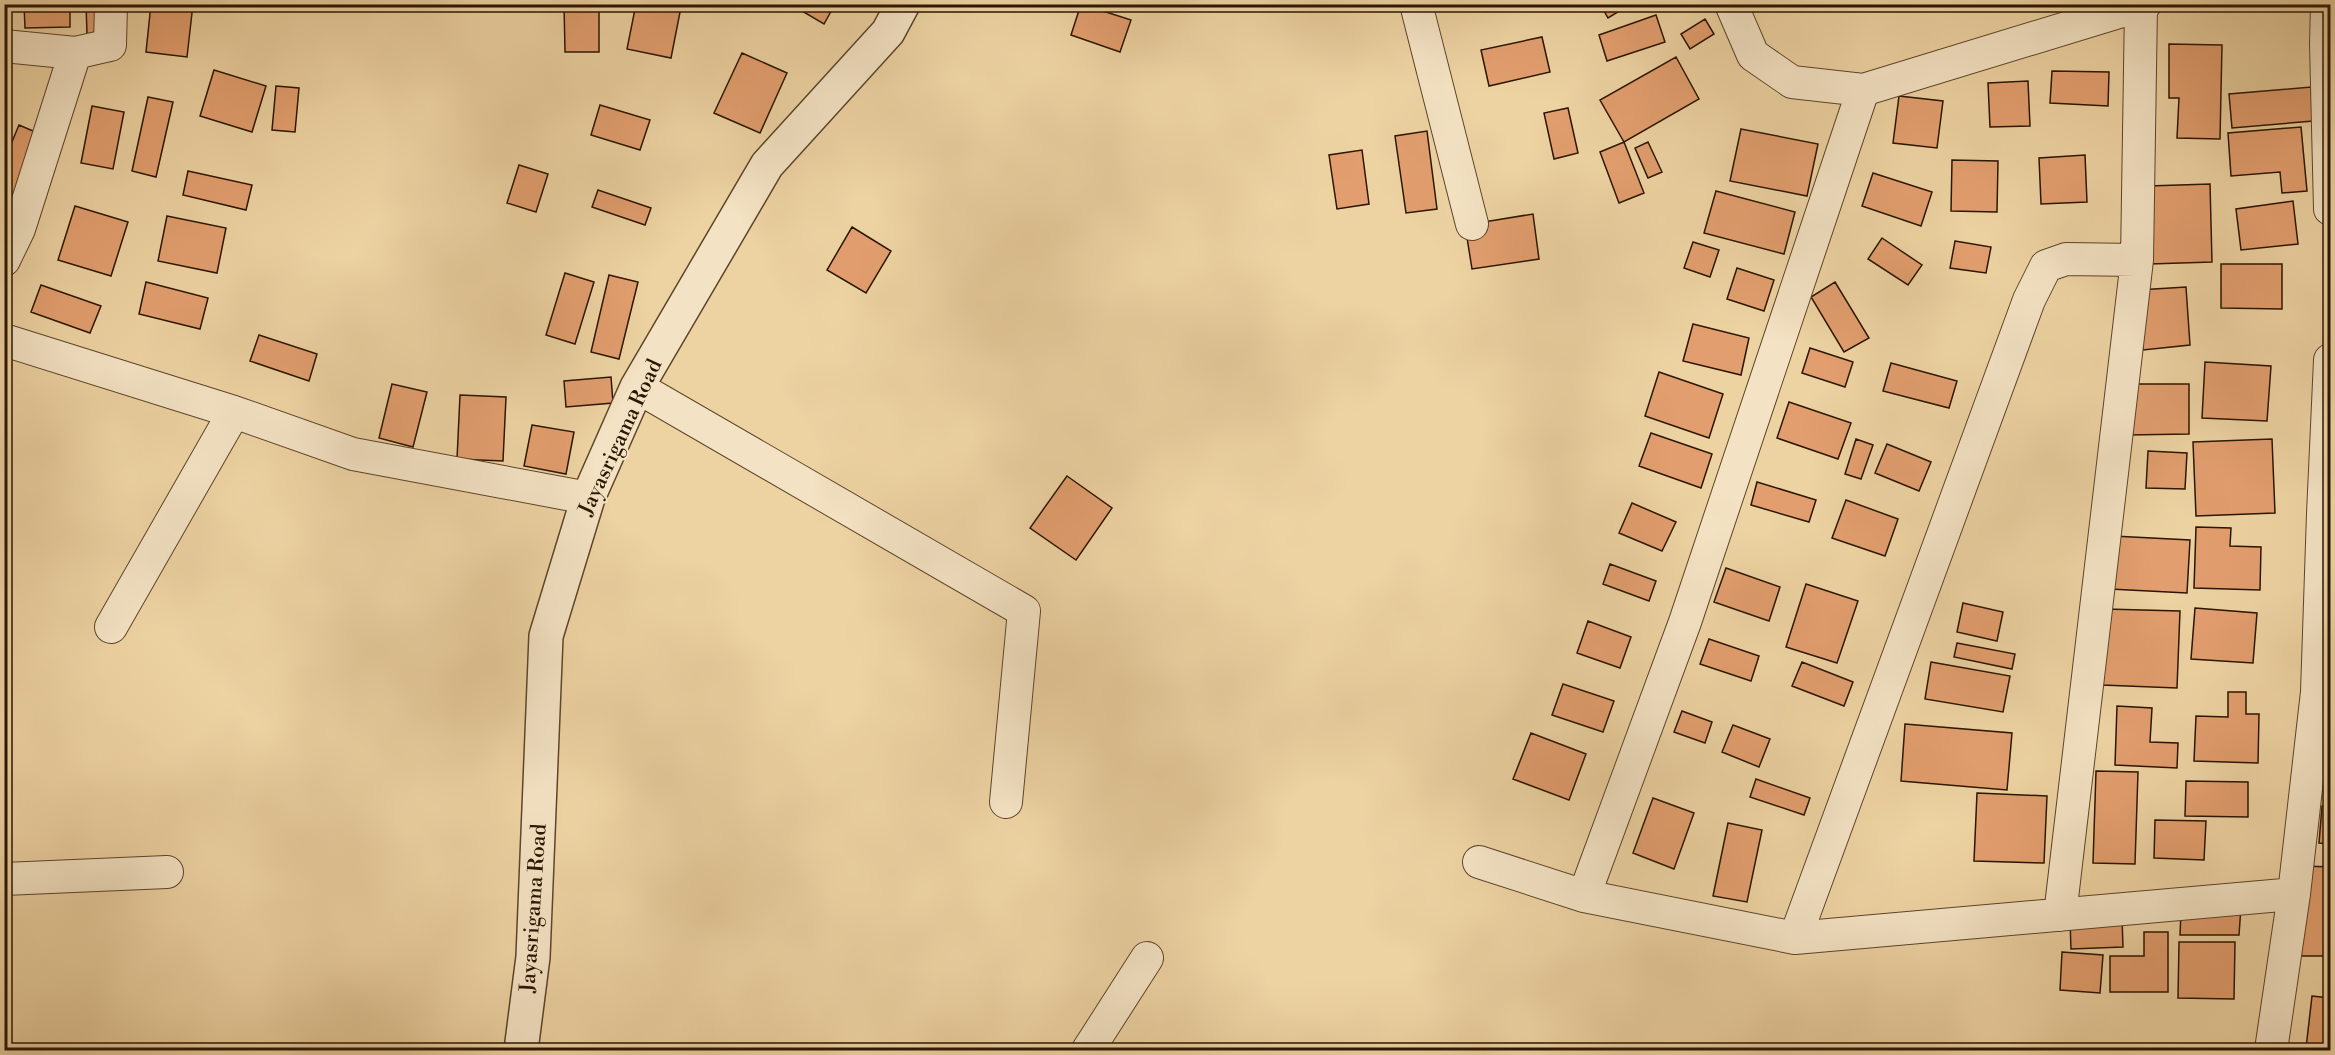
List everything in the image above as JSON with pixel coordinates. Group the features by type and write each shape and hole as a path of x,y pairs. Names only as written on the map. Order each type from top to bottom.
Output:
{"street":[{"path":"4,46 75,53 110,45 111,4"},
{"name":"Jayasrigama Road","path":"521,1050 533,957 546,636 588,498 638,387 767,165 888,32 903,4"},
{"path":"1416,4 1472,224"},
{"path":"1731,4 1753,55 1792,82 1863,90 2143,5 2137,260 2060,915"},
{"path":"2327,4 2331,209"},
{"path":"4,260 19,230 75,53"},
{"path":"1584,896 1685,622 1863,90"},
{"path":"1795,938 2033,291 2046,266 2066,259 2137,260"},
{"path":"4,340 234,412 353,454 588,498"},
{"path":"2271,1050 2324,693 2331,360"},
{"path":"638,387 1024,611 1006,802"},
{"path":"111,627 234,412"},
{"path":"1479,862 1584,896 1795,938 2294,894"},
{"path":"4,879 167,872"},
{"path":"1088,1050 1148,958"}],"building":[{"path":"24,4 70,4 70,27 25,28"},
{"path":"86,4 117,4 118,33 87,34"},
{"path":"151,4 193,4 187,57 146,52"},
{"path":"564,4 599,4 599,52 565,52"},
{"path":"636,4 670,4 681,7 671,58 627,49"},
{"path":"790,4 835,4 824,24"},
{"path":"1081,4 1131,20 1120,52 1071,35"},
{"path":"1600,4 1631,4 1608,18"},
{"path":"1656,15 1665,42 1607,61 1599,35"},
{"path":"1705,19 1714,34 1690,49 1681,34"},
{"path":"1542,37 1550,72 1489,86 1481,50"},
{"path":"2169,44 2222,45 2220,139 2177,138 2179,98 2169,98"},
{"path":"742,53 787,73 760,133 714,113"},
{"path":"1676,57 1699,99 1624,142 1600,100"},
{"path":"214,70 266,86 252,132 200,116"},
{"path":"2052,71 2109,72 2108,106 2050,103"},
{"path":"2028,81 2030,126 1990,127 1988,83"},
{"path":"276,86 299,88 295,132 272,130"},
{"path":"2311,87 2313,121 2232,128 2229,94"},
{"path":"1899,96 1943,101 1937,148 1893,143"},
{"path":"148,97 173,102 156,177 132,171"},
{"path":"600,105 650,120 640,150 591,135"},
{"path":"92,106 124,112 113,169 81,163"},
{"path":"1568,108 1578,153 1554,159 1544,113"},
{"path":"19,125 40,134 13,200 4,197 4,161"},
{"path":"2301,127 2307,191 2282,193 2280,172 2231,176 2228,133"},
{"path":"1741,129 1818,144 1807,196 1730,181"},
{"path":"1427,131 1437,209 1406,213 1395,136"},
{"path":"1624,142 1644,193 1619,203 1600,152"},
{"path":"1648,142 1662,172 1648,178 1635,148"},
{"path":"1362,150 1369,204 1337,209 1329,155"},
{"path":"2085,155 2087,202 2041,204 2039,158"},
{"path":"1952,160 1998,161 1997,212 1951,211"},
{"path":"519,165 548,174 536,212 507,203"},
{"path":"188,171 252,185 246,210 183,195"},
{"path":"1873,173 1932,192 1921,226 1862,206"},
{"path":"2210,184 2212,262 2150,264 2148,186"},
{"path":"598,190 651,208 645,225 592,207"},
{"path":"1716,191 1795,212 1784,254 1704,233"},
{"path":"2293,201 2298,244 2241,250 2236,209"},
{"path":"75,206 128,222 111,276 58,260"},
{"path":"1533,214 1539,259 1472,269 1465,225"},
{"path":"167,216 226,228 217,273 158,261"},
{"path":"852,227 891,251 866,293 827,270"},
{"path":"1882,238 1922,265 1908,285 1868,259"},
{"path":"1955,241 1991,247 1986,273 1950,268"},
{"path":"1693,242 1719,250 1710,277 1684,268"},
{"path":"2221,264 2282,264 2282,309 2221,308"},
{"path":"1737,268 1774,280 1764,311 1727,299"},
{"path":"565,273 594,282 575,344 546,335"},
{"path":"609,275 638,282 619,359 591,352"},
{"path":"146,282 208,298 200,329 139,314"},
{"path":"1835,282 1869,338 1844,352 1811,297"},
{"path":"41,285 101,306 90,333 31,312"},
{"path":"2186,287 2190,345 2143,350 2138,290"},
{"path":"1693,324 1749,338 1741,375 1683,361"},
{"path":"259,335 317,354 309,381 250,361"},
{"path":"1810,348 1853,362 1845,387 1802,373"},
{"path":"2205,362 2271,366 2267,421 2202,418"},
{"path":"1891,363 1957,381 1949,408 1883,391"},
{"path":"1659,372 1723,394 1709,438 1645,416"},
{"path":"611,377 613,403 566,407 564,381"},
{"path":"392,384 427,392 413,447 379,438"},
{"path":"2127,384 2189,384 2189,434 2127,435"},
{"path":"460,395 506,397 503,461 457,459"},
{"path":"1789,402 1851,423 1838,459 1777,438"},
{"path":"532,425 574,432 566,474 524,466"},
{"path":"1651,433 1712,454 1701,488 1639,466"},
{"path":"1856,439 1873,445 1861,479 1845,474"},
{"path":"2272,439 2275,513 2196,516 2193,442"},
{"path":"1887,444 1931,462 1919,491 1875,473"},
{"path":"2148,451 2187,453 2185,489 2146,488"},
{"path":"1067,476 1112,508 1076,560 1030,528"},
{"path":"1757,482 1816,500 1809,522 1751,505"},
{"path":"1846,500 1898,519 1885,556 1832,538"},
{"path":"1632,503 1676,522 1662,551 1619,533"},
{"path":"2196,527 2231,528 2230,546 2261,547 2260,590 2194,588"},
{"path":"2113,536 2190,540 2187,593 2110,589"},
{"path":"1610,564 1656,581 1649,601 1603,584"},
{"path":"1726,568 1780,587 1769,621 1714,602"},
{"path":"1806,584 1858,601 1837,663 1786,647"},
{"path":"1963,603 2003,612 1997,641 1957,632"},
{"path":"2195,608 2257,613 2253,663 2191,659"},
{"path":"2105,609 2180,611 2177,688 2102,685"},
{"path":"1588,621 1631,637 1620,668 1577,653"},
{"path":"1709,639 1759,656 1751,681 1700,664"},
{"path":"1957,643 2015,654 2012,669 1954,657"},
{"path":"1802,662 1853,682 1844,706 1792,686"},
{"path":"1931,662 2010,676 2003,712 1925,699"},
{"path":"1563,684 1614,701 1603,732 1552,715"},
{"path":"2228,692 2246,692 2246,714 2259,714 2258,763 2194,761 2196,716 2228,717"},
{"path":"2117,706 2152,708 2150,742 2178,743 2177,768 2115,765"},
{"path":"2330,708 2330,745 2324,744"},
{"path":"1682,711 1712,722 1705,743 1674,732"},
{"path":"1905,724 2012,733 2007,790 1901,781"},
{"path":"1733,725 1770,739 1759,767 1722,752"},
{"path":"1531,733 1586,754 1569,800 1513,779"},
{"path":"2096,771 2138,772 2135,864 2093,863"},
{"path":"1756,779 1810,798 1804,815 1750,797"},
{"path":"2186,781 2248,782 2248,817 2185,816"},
{"path":"1977,793 2047,796 2044,863 1974,861"},
{"path":"1653,798 1694,813 1674,869 1633,853"},
{"path":"2322,806 2330,807 2330,844 2319,843"},
{"path":"2155,820 2206,821 2204,860 2154,858"},
{"path":"1728,823 1762,830 1747,902 1713,896"},
{"path":"2304,866 2330,867 2330,956 2301,956"},
{"path":"2241,907 2239,935 2180,935 2181,912"},
{"path":"2122,918 2123,947 2071,949 2070,921"},
{"path":"2144,932 2168,932 2168,992 2110,992 2110,956 2144,956"},
{"path":"2179,942 2235,942 2234,999 2178,998"},
{"path":"2062,952 2103,955 2100,993 2060,990"},
{"path":"2312,996 2330,998 2330,1050 2306,1048"}]}
